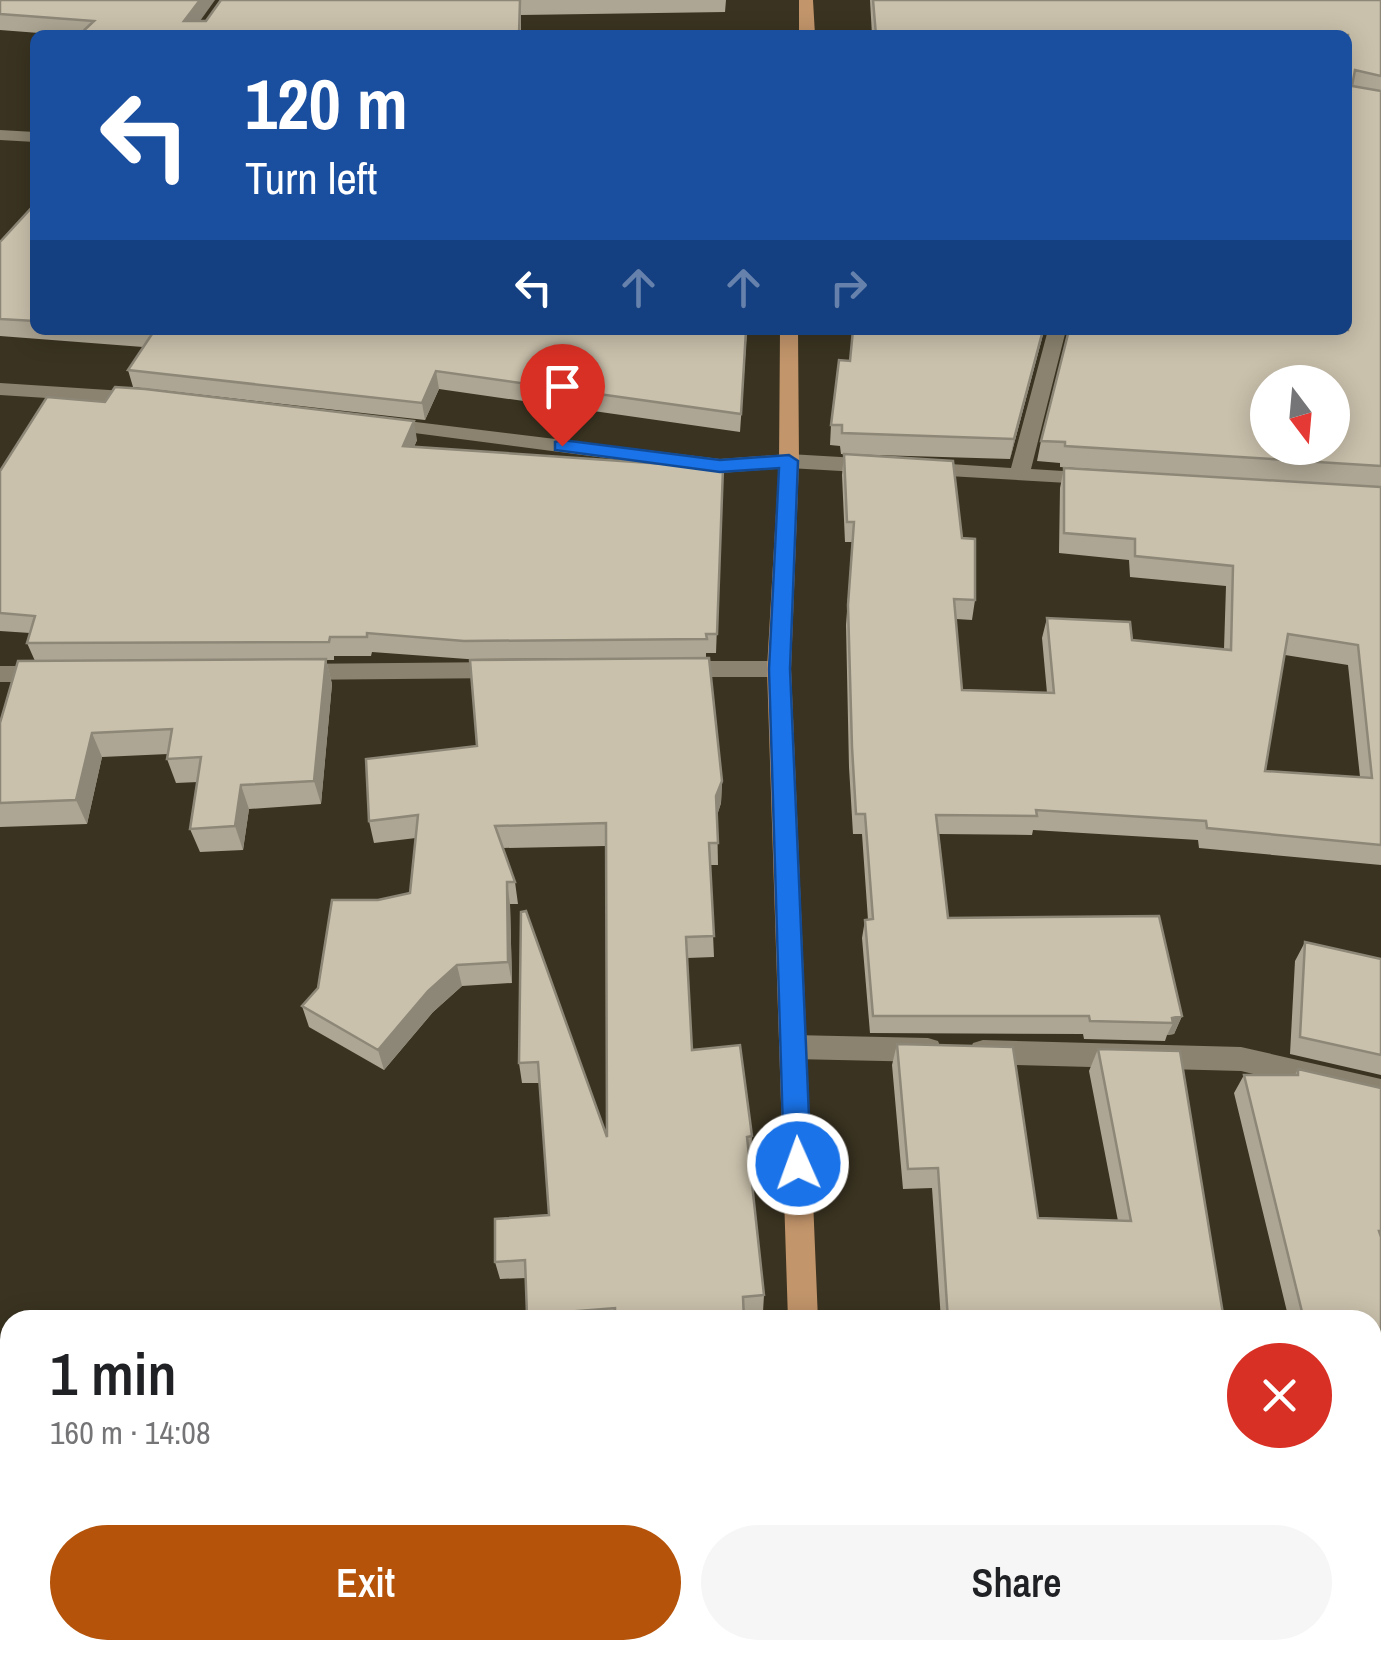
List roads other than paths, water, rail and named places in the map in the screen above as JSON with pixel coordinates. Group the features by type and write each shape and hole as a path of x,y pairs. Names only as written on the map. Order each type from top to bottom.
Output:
{"main road":[{"path":"806,0 806,30"},
{"path":"789,335 789,461 779,669 803,1310"}],"street":[{"path":"0,134 30,137"},
{"path":"1019,475 1056,335"},
{"path":"0,390 170,400"},
{"path":"366,422 720,466 789,461 1114,481"},
{"path":"646,669 779,669"},
{"path":"256,672 531,670"},
{"path":"0,674 59,674"},
{"path":"793,1047 1242,1058 1381,1092"}]}
